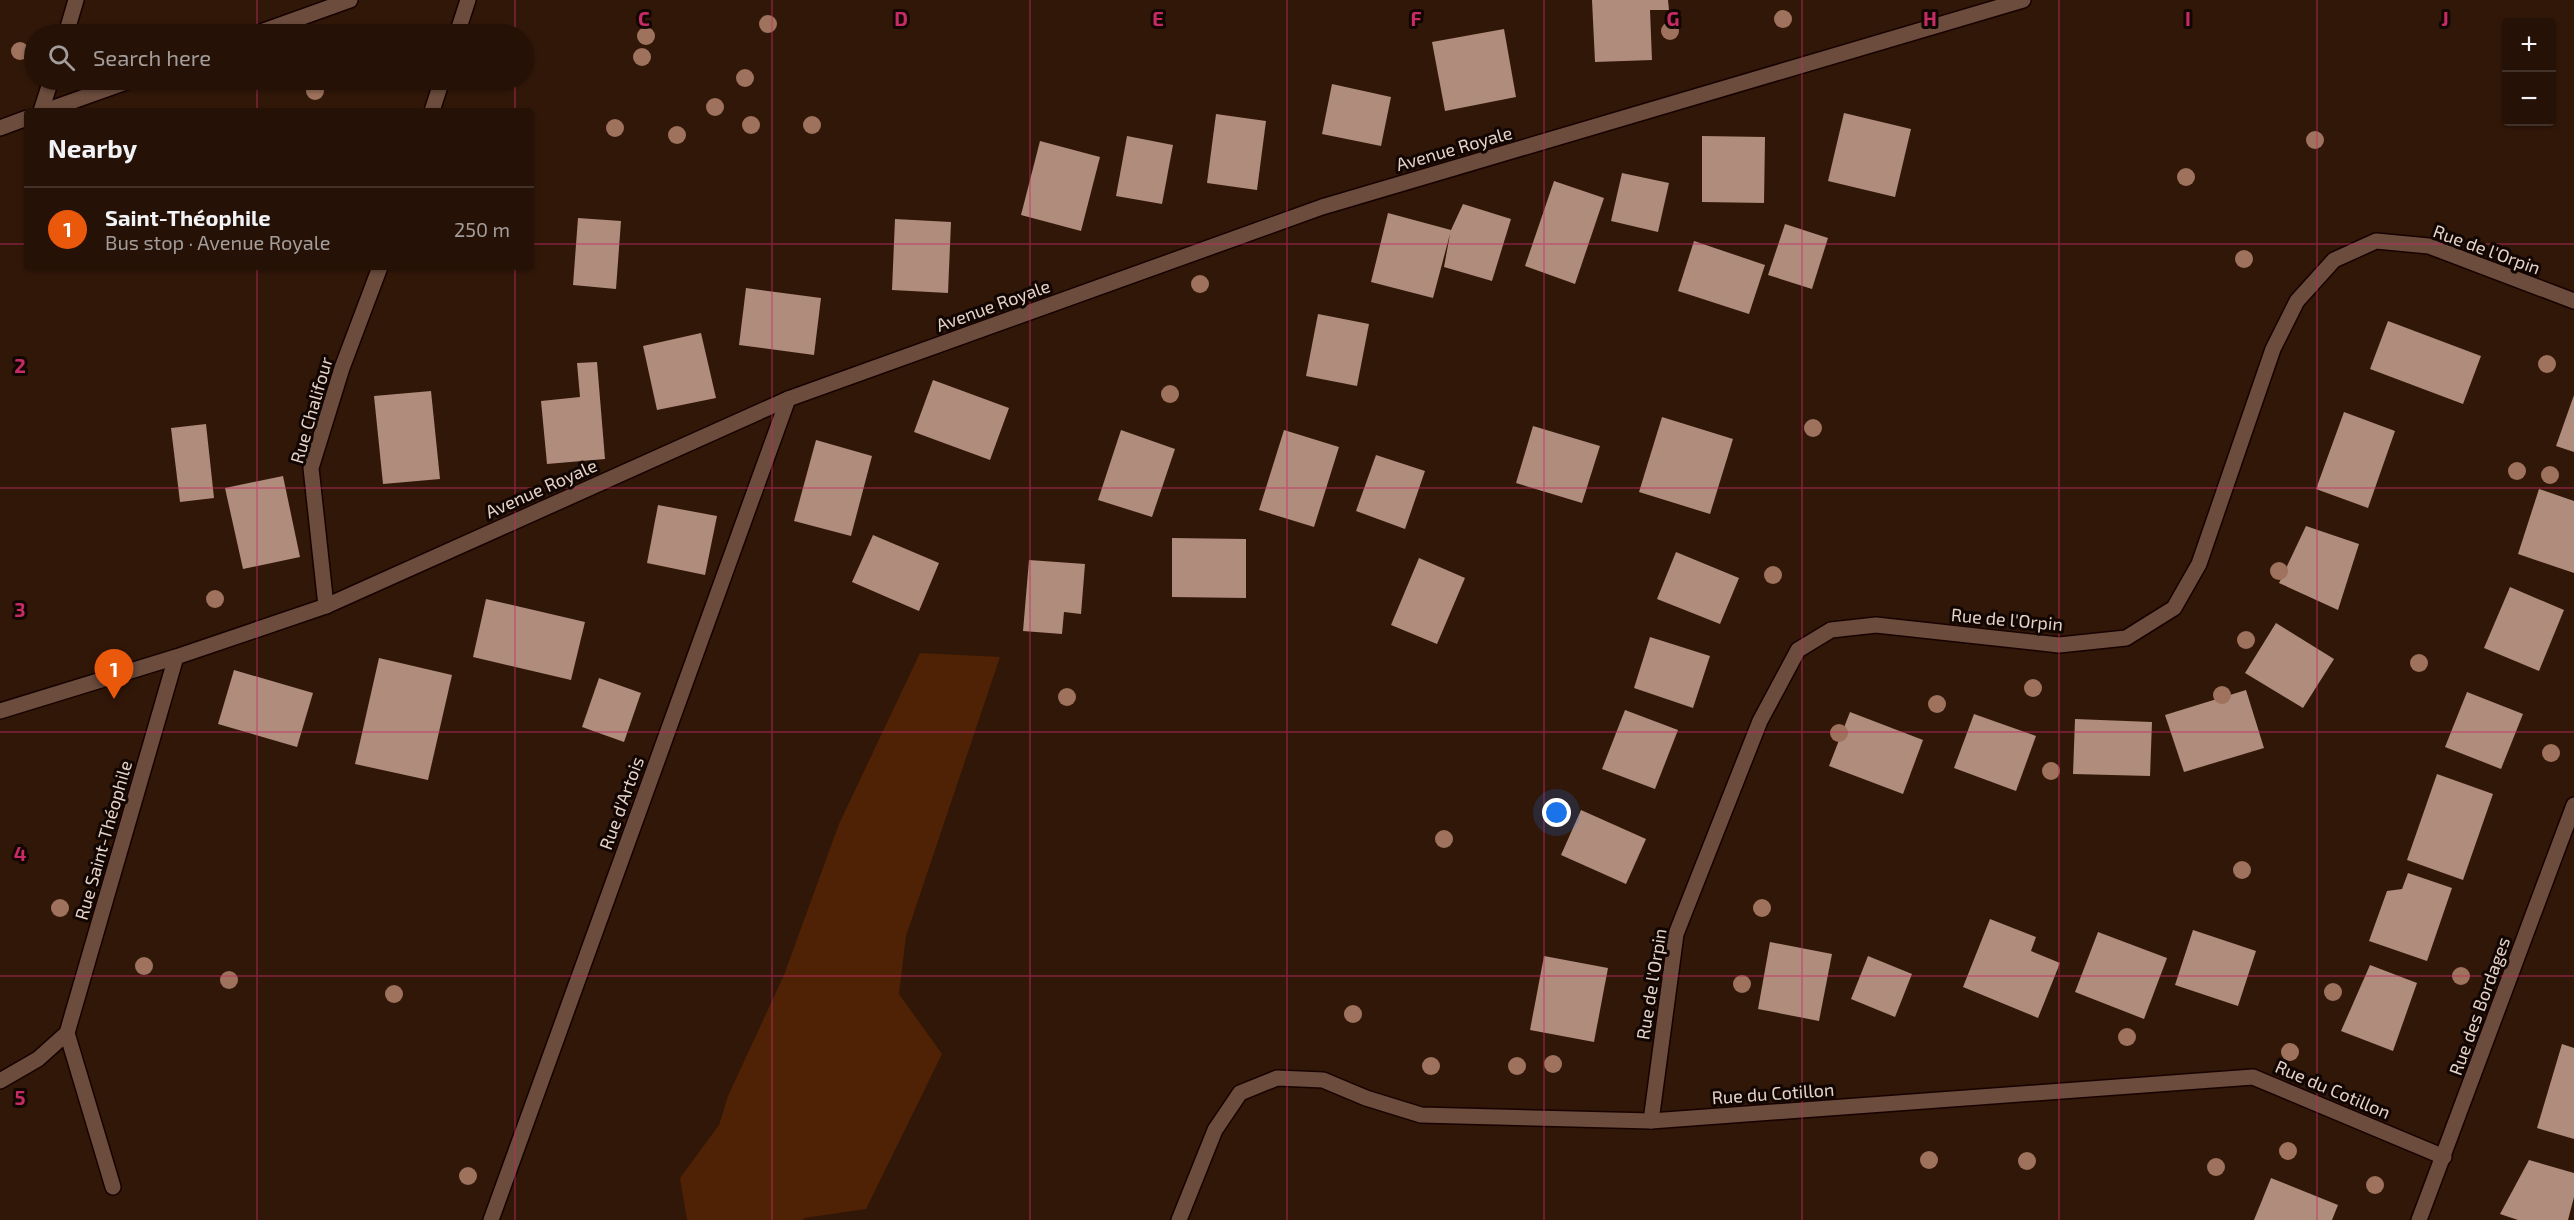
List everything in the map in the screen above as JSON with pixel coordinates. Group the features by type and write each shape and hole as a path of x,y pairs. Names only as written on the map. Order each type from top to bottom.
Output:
{"street":[{"path":"69,24 76,0"},
{"path":"283,24 350,0"},
{"path":"460,24 468,0"},
{"name":"Avenue Royale","path":"0,711 176,657 326,606 788,399 1322,207 2023,0"},
{"path":"44,108 48,90"},
{"path":"52,108 103,90"},
{"path":"433,108 439,90"},
{"path":"0,128 24,119"},
{"name":"Rue de l'Orpin","path":"1651,1121 1676,934 1760,721 1798,650 1831,630 1876,625 2060,645 2126,638 2174,608 2199,564 2273,349 2297,301 2334,260 2365,245 2376,241 2429,246 2574,301"},
{"name":"Rue Chalifour","path":"326,606 311,468 342,368 379,270"},
{"name":"Rue d'Artois","path":"491,1220 788,399"},
{"name":"Rue Saint-Théophile","path":"67,1034 176,657"},
{"name":"Rue des Bordages","path":"2419,1220 2574,805"},
{"path":"0,1081 38,1059 67,1034 113,1187"},
{"name":"Rue du Cotillon","path":"1179,1220 1215,1130 1240,1093 1277,1078 1323,1080 1366,1098 1421,1115 1651,1121 2253,1077 2444,1157"}],"shaded area":[{"path":"920,653 1000,657 906,936 899,994 942,1054 866,1209 803,1220 687,1220 680,1178 719,1125 728,1096 784,975 839,824"}],"building":[{"path":"1592,0 1668,0 1669,10 1650,10 1652,60 1595,62"},
{"path":"1504,29 1516,97 1445,111 1432,42"},
{"path":"1332,84 1391,97 1381,146 1322,134"},
{"path":"1844,113 1911,129 1895,197 1828,181"},
{"path":"1216,114 1266,121 1257,190 1207,183"},
{"path":"1127,136 1173,145 1162,204 1116,196"},
{"path":"1702,136 1765,137 1764,203 1702,202"},
{"path":"1040,141 1100,157 1081,231 1021,215"},
{"path":"1622,173 1669,183 1658,232 1611,221"},
{"path":"1554,181 1604,198 1575,284 1525,266"},
{"path":"1463,204 1511,219 1492,281 1444,267 1450,234 1433,298 1371,282 1388,213 1451,230"},
{"path":"578,218 621,221 616,289 573,285"},
{"path":"895,219 951,222 948,293 892,290"},
{"path":"1785,224 1828,238 1812,289 1768,275"},
{"path":"1694,241 1765,265 1749,314 1678,291"},
{"path":"746,288 821,298 814,355 739,345"},
{"path":"1318,314 1369,324 1357,386 1306,376"},
{"path":"2388,321 2481,356 2463,404 2370,369"},
{"path":"701,333 716,398 657,410 643,346"},
{"path":"597,362 605,459 547,464 541,401 580,397 577,363"},
{"path":"933,380 1009,408 990,460 914,432"},
{"path":"431,391 440,479 383,484 374,396"},
{"path":"2574,395 2574,452 2556,446"},
{"path":"2344,412 2395,431 2368,508 2316,489"},
{"path":"1662,417 1733,439 1710,514 1639,492"},
{"path":"206,424 214,498 180,502 171,428"},
{"path":"1533,426 1600,446 1582,503 1516,483"},
{"path":"1121,430 1175,449 1152,517 1098,500"},
{"path":"1284,430 1339,447 1314,527 1259,510"},
{"path":"816,440 872,456 851,536 794,521"},
{"path":"1376,455 1425,471 1405,529 1356,511"},
{"path":"283,476 300,557 243,569 225,488"},
{"path":"2539,489 2574,501 2574,573 2518,554"},
{"path":"658,505 717,516 705,575 647,563"},
{"path":"2306,526 2359,544 2338,610 2279,583"},
{"path":"873,535 939,563 919,611 852,582"},
{"path":"1172,538 1246,539 1246,598 1172,597"},
{"path":"1676,552 1739,578 1720,624 1657,599"},
{"path":"1419,558 1465,578 1437,644 1391,625"},
{"path":"1029,560 1085,564 1081,614 1064,612 1062,634 1023,631"},
{"path":"2510,587 2564,610 2539,671 2484,648"},
{"path":"486,599 585,622 571,680 473,657"},
{"path":"2276,623 2334,659 2303,708 2245,673"},
{"path":"1650,637 1710,656 1693,708 1634,688"},
{"path":"379,658 452,675 428,780 355,764"},
{"path":"234,670 313,693 297,747 218,724"},
{"path":"599,678 641,693 624,742 582,727"},
{"path":"2246,690 2264,748 2184,772 2165,715"},
{"path":"2467,692 2523,714 2501,769 2445,747"},
{"path":"1625,710 1678,730 1655,789 1602,769"},
{"path":"1850,712 1923,740 1903,794 1829,766"},
{"path":"1974,714 2036,736 2016,791 1954,768"},
{"path":"2075,719 2152,722 2150,776 2073,774"},
{"path":"2437,774 2493,794 2463,880 2407,860"},
{"path":"1581,810 1646,839 1626,884 1561,855"},
{"path":"2408,873 2452,888 2427,961 2369,941 2387,891 2402,889"},
{"path":"1990,919 2036,937 2031,951 2060,963 2038,1018 1963,987"},
{"path":"2193,930 2256,951 2238,1006 2175,985"},
{"path":"2098,932 2167,958 2144,1019 2075,992"},
{"path":"1770,942 1832,954 1819,1021 1758,1009"},
{"path":"1544,956 1608,968 1594,1042 1530,1030"},
{"path":"1868,956 1912,974 1895,1017 1851,999"},
{"path":"2370,965 2417,983 2393,1051 2341,1031"},
{"path":"2562,1044 2574,1048 2574,1139 2537,1128"},
{"path":"2529,1160 2574,1173 2574,1197 2568,1220 2518,1220 2500,1214"},
{"path":"2271,1178 2338,1205 2332,1220 2254,1220"}],"place":[{"name":"Saint-Théophile","path":"114,699"}]}
